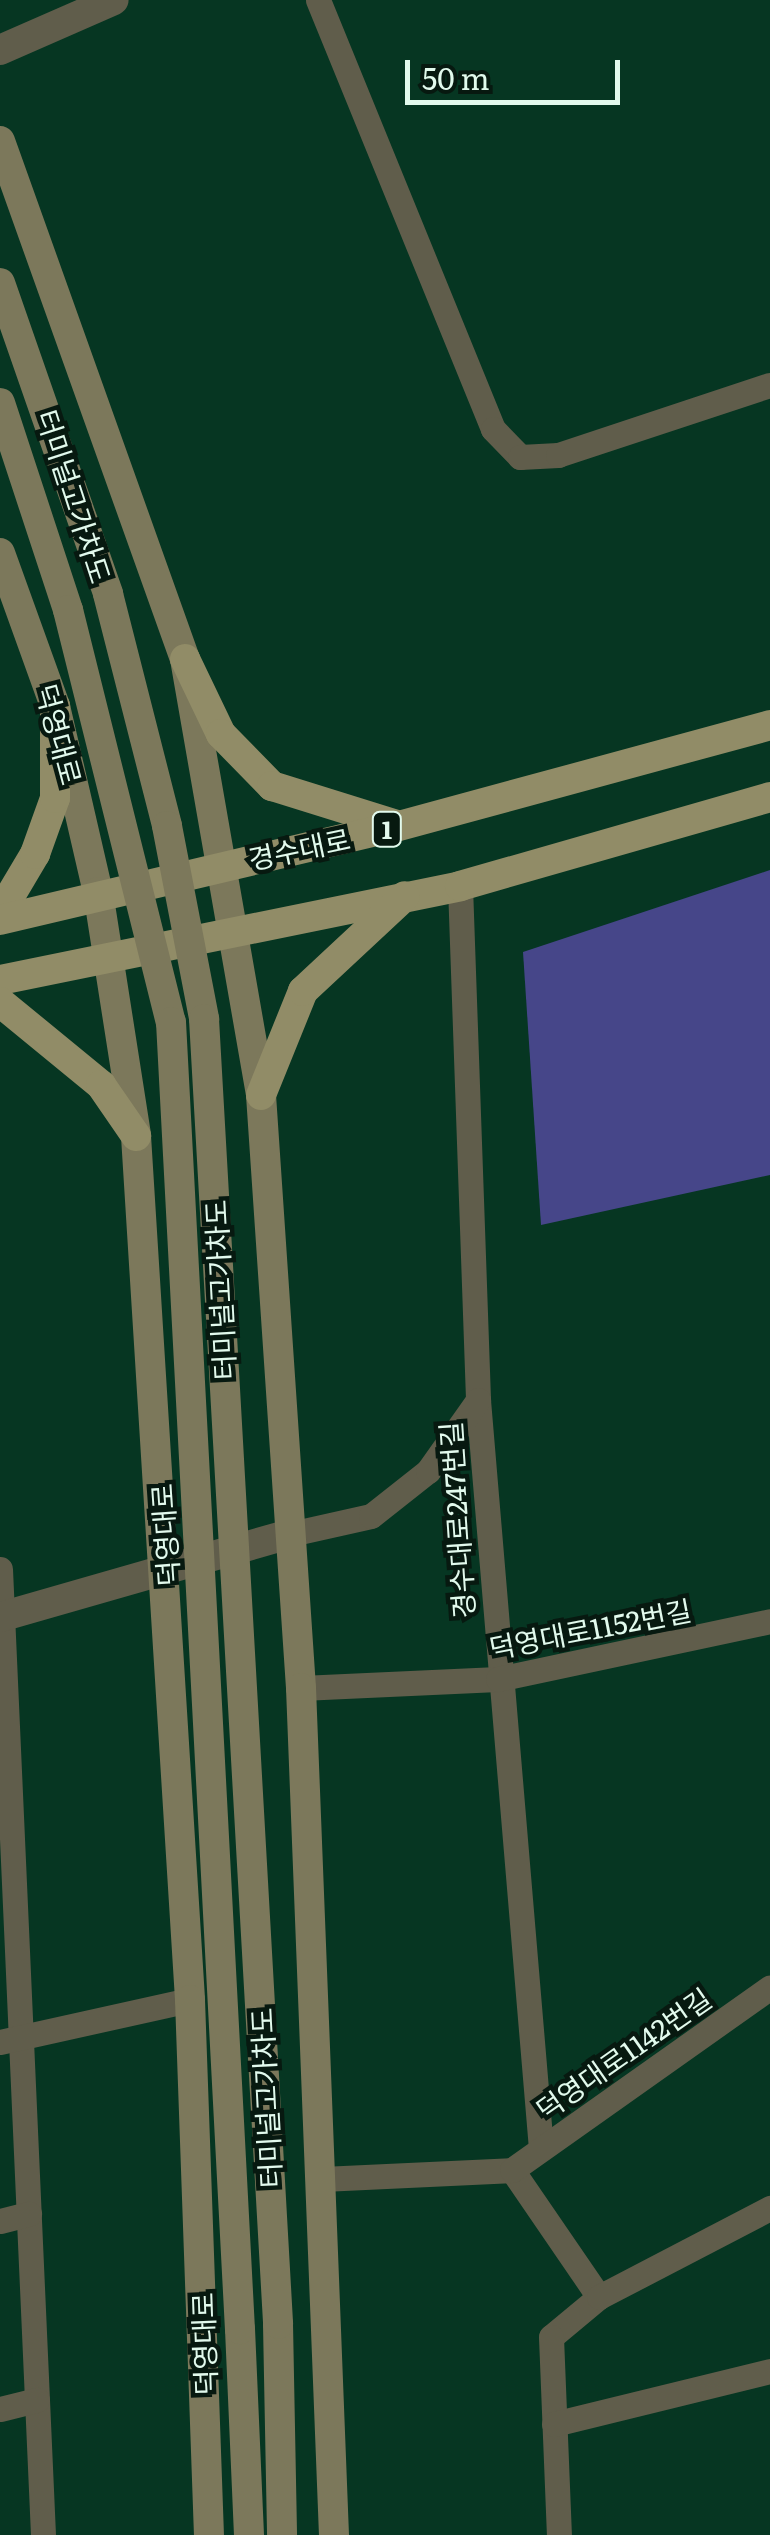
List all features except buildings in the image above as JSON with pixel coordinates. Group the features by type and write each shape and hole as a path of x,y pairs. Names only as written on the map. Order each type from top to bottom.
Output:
{"main road":[{"path":"0,141 185,659 222,734 272,786 400,826"},
{"name":"터미널고가차도","path":"0,283 108,594 167,826 204,1018 278,2324 282,2535"},
{"name":"터미널고가차도","path":"0,402 68,610 171,1022 240,2329"},
{"name":"덕영대로","path":"0,552 54,706 98,892 136,1136 167,1567 190,2000 209,2535"},
{"path":"185,659 236,928 261,1095 286,1535 301,1688 334,2535"},
{"path":"0,917 36,854 55,798 54,706"},
{"name":"경수대로","path":"0,917 400,826 770,725"},
{"path":"0,980 236,928 460,886 770,797"},
{"path":"261,1095 303,991 405,896"},
{"path":"0,1002 102,1085 136,1136"},
{"name":"덕영대로","path":"240,2329 250,2535"}],"street":[{"path":"0,50 114,0"},
{"path":"318,0 492,428 520,457 558,455 770,385"},
{"name":"경수대로247번길","path":"460,886 478,1400 498,1680 541,2148"},
{"path":"1,1616 167,1567 371,1516 428,1471 478,1400"},
{"path":"0,1569 11,2039 29,2214 43,2535"},
{"name":"덕영대로1152번길","path":"301,1688 498,1680 770,1621"},
{"name":"덕영대로1142번길","path":"512,2170 770,1987"},
{"path":"11,2039 190,2000"},
{"path":"322,2179 512,2170 599,2297"},
{"path":"559,2535 551,2337 599,2297 770,2208"},
{"path":"0,2221 29,2214"},
{"path":"554,2424 770,2371"},
{"path":"0,2409 37,2400"}],"shaded area":[{"path":"770,870 770,1175 541,1225 523,952"}]}
